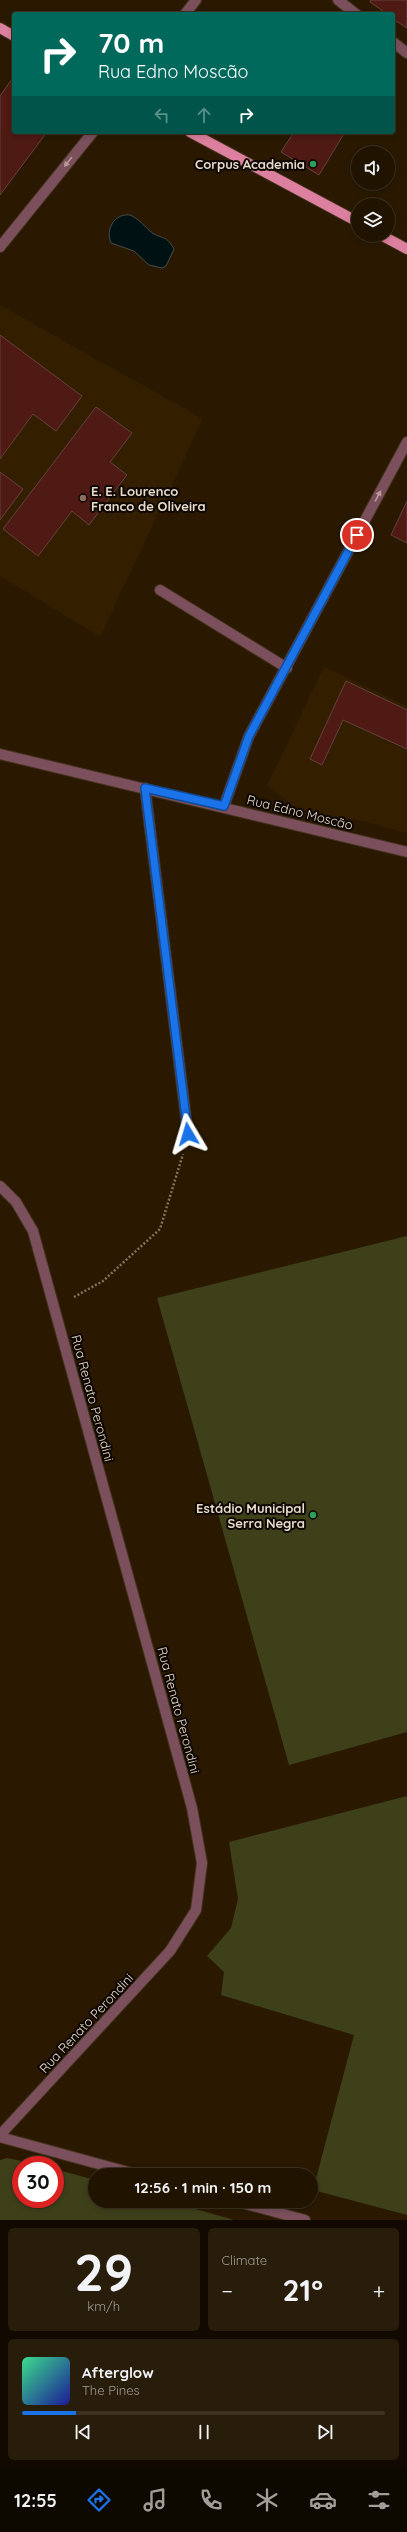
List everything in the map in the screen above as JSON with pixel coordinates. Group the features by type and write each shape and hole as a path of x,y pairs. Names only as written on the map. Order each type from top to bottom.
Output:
{"main road":[{"path":"0,28 12,35"},
{"path":"194,134 351,218"},
{"path":"394,242 407,249"}],"street":[{"path":"187,12 196,0"},
{"path":"338,0 353,12"},
{"path":"395,44 407,53"},
{"path":"0,247 91,134"},
{"path":"224,806 249,736 287,668 407,442"},
{"path":"160,590 287,668"},
{"name":"Rua Edno Moscão","path":"0,754 224,806 407,852"},
{"path":"145,788 188,1134"},
{"name":"Rua Renato Perondini","path":"0,1186 16,1202 34,1231 192,1808 202,1863 196,1910 170,1951 0,2136"},
{"path":"0,2136 114,2168"},
{"path":"261,2208 305,2220"}],"path":[{"path":"54,1307 103,1281 160,1229 174,1190 188,1134"}],"shaded area":[{"path":"125,215 130,215 154,234 165,239 171,244 174,249 166,266 162,268 149,265 134,251 111,243 109,238 110,227 116,219"},
{"name":"E. E. Lourenco Franco de Oliveira","path":"0,305 203,419 100,637 0,576"},
{"path":"324,667 407,706 407,833 363,821 320,815 292,805 267,785"}],"green space":[{"name":"Estádio Municipal Serra Negra","path":"407,1236 407,1732 289,1765 157,1298"},
{"path":"407,1796 407,2215 318,2191 318,2171 354,2035 221,1995 224,1972 207,1956 231,1928 238,1899 229,1842"},
{"path":"7,2158 12,2159 12,2208 64,2208 64,2171 88,2178 88,2208 192,2208 234,2220 0,2220 0,2160"}],"building":[{"path":"371,0 407,0 407,28 395,20 395,12 384,12 370,2"},
{"path":"12,79 12,134 46,134 0,195 0,96"},
{"name":"Corpus Academia","path":"293,134 344,134 319,175 281,152"},
{"path":"0,335 82,396 56,431 33,414 0,459"},
{"path":"96,407 132,433 110,462 127,475 89,525 72,511 38,556 3,529"},
{"path":"0,472 23,489 0,520"},
{"path":"407,501 407,543 391,535"},
{"path":"346,681 407,710 407,749 343,720 322,765 310,759"}],"place":[{"name":"Corpus Academia","path":"313,164"},
{"name":"E. E. Lourenco Franco de Oliveira","path":"83,498"},
{"name":"Estádio Municipal Serra Negra","path":"313,1515"}],"route":[{"path":"188,1134 145,788 224,806 249,736 287,668 357,535"}]}
